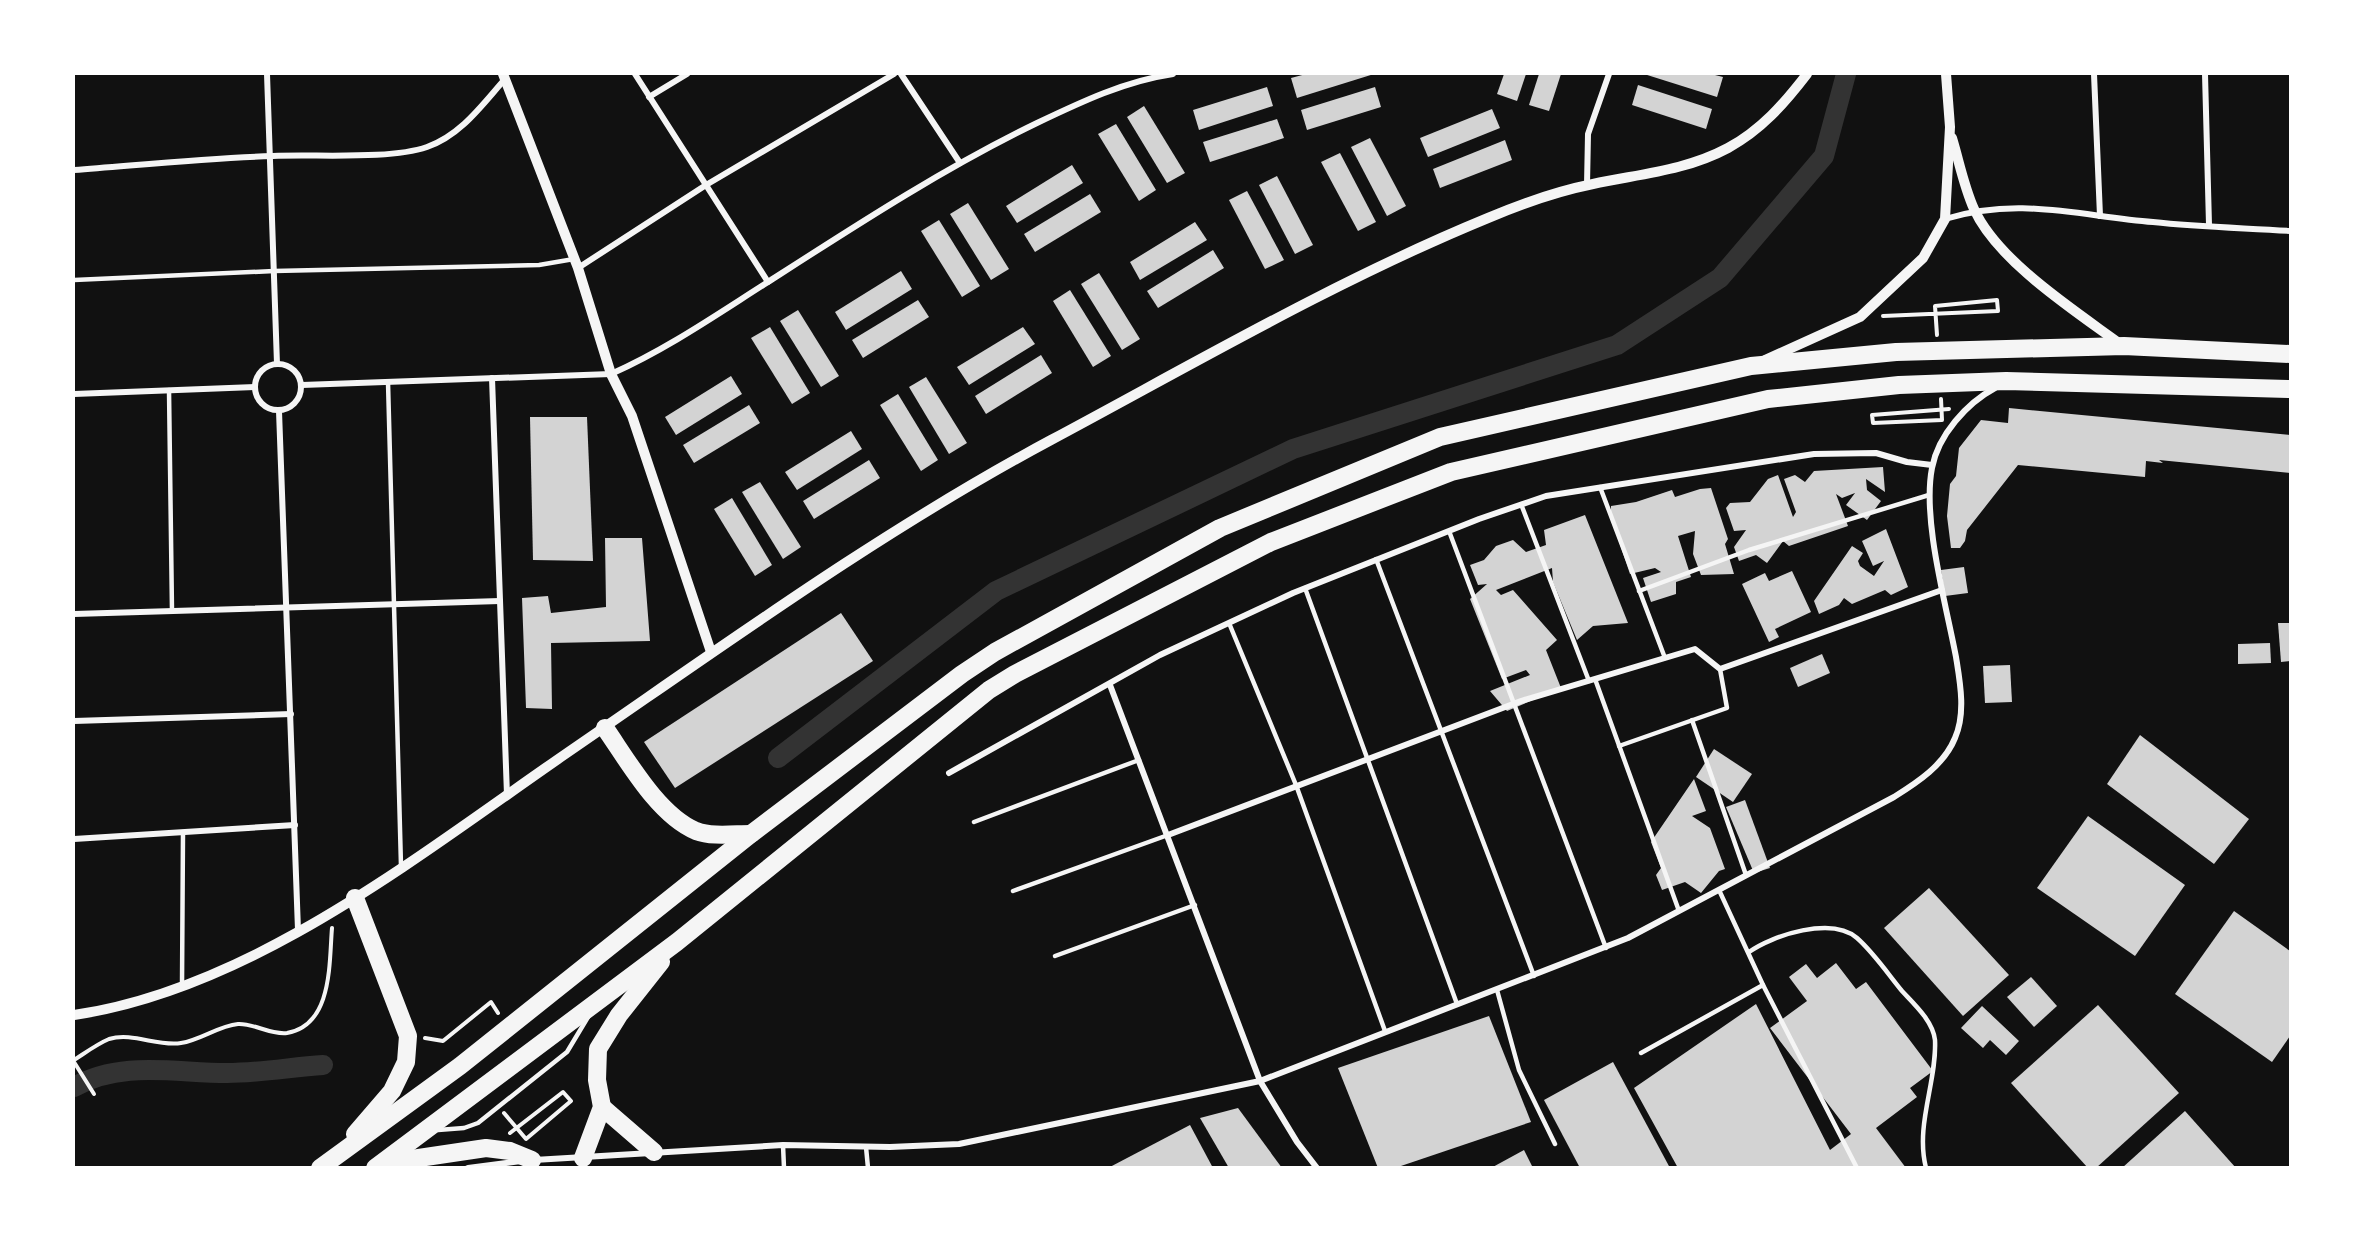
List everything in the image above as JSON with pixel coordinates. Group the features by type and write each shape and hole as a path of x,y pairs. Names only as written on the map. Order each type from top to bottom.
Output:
{"highway":[{"path":"326,1164 459,1066 751,834 995,652 1251,513 1424,442 1751,366 1896,352 2124,346 2290,354"},
{"path":"378,1166 677,942 1001,682 1271,542 1450,472 1768,399 1899,385 2006,381 2290,389"},
{"path":"605,728 658,801 680,823 710,834 751,834"},
{"path":"326,1164 392,1091 406,1062 408,1035 356,898"},
{"path":"583,1158 602,1107 597,1080 598,1050 619,1015 677,942"},
{"path":"602,1107 654,1152"},
{"path":"378,1166 486,1148 510,1151 532,1160"}],"street":[{"path":"267,74 277,364"},
{"path":"634,74 768,282"},
{"path":"650,97 687,74"},
{"path":"576,263 894,74"},
{"path":"901,74 960,163"},
{"path":"302,385 611,374 639,362 960,163 1067,108 1142,76 1173,74"},
{"path":"1587,185 1588,134 1609,74"},
{"path":"74,1015 118,1006 182,987 228,967 356,898 605,728 711,652 973,482 1341,285 1491,216 1587,185 1674,169 1730,147 1762,126 1788,99 1807,74"},
{"path":"1751,366 1860,318 1923,258 1945,219 1950,129 1946,74"},
{"path":"2094,74 2100,216"},
{"path":"2205,74 2210,225"},
{"path":"74,170 270,156 390,153 426,148 449,137 468,121 506,75"},
{"path":"506,75 576,263 611,374 632,416 711,652"},
{"path":"1950,129 1974,210 2013,260 2060,300 2124,346"},
{"path":"1945,219 1974,210 2029,207 2100,216 2290,231"},
{"path":"277,364 291,367 297,372 302,385 302,393 293,406 279,411 272,410 260,401 255,387 256,380 264,368 277,364"},
{"path":"492,378 507,795"},
{"path":"468,1167 532,1160 783,1145 866,1147 959,1144 1260,1081 1385,1031 1606,948 1679,911 1917,783 1951,747 1960,723 1960,683 1942,590 1929,495 1932,465 1952,424 1965,408 2006,381"},
{"path":"74,394 255,387"},
{"path":"279,411 298,930"},
{"path":"949,773 1160,655 1305,588 1545,496 1814,454 1876,453 1907,462 1932,465"},
{"path":"1168,835 1514,704 1695,649 1720,669 1942,590"},
{"path":"74,614 500,601"},
{"path":"1110,685 1260,1081 1297,1142 1317,1167"},
{"path":"74,721 291,714"},
{"path":"74,838 295,825"}],"lane":[{"path":"74,280 576,263"},
{"path":"388,382 401,869"},
{"path":"169,390 172,611"},
{"path":"1600,487 1665,658"},
{"path":"1639,591 1749,550 1929,495"},
{"path":"1521,504 1619,746 1679,911"},
{"path":"1449,531 1606,948"},
{"path":"1376,559 1534,976"},
{"path":"1305,588 1457,1004"},
{"path":"1229,623 1296,785 1385,1031"},
{"path":"1619,746 1727,708 1720,669"},
{"path":"1692,720 1746,875"},
{"path":"974,822 1139,760"},
{"path":"182,987 183,832"},
{"path":"1013,891 1168,835"},
{"path":"1719,890 1763,985 1857,1167"},
{"path":"1054,956 1195,906"},
{"path":"1749,952 1764,942 1801,930 1826,928 1856,937 1927,1020 1935,1037 1923,1138 1926,1167"},
{"path":"1641,1053 1763,985"},
{"path":"1497,990 1519,1070 1555,1144"},
{"path":"426,1130 464,1128 478,1123 567,1052 597,1002"},
{"path":"783,1145 784,1167"},
{"path":"866,1147 868,1167"}],"path":[{"path":"1860,318 1998,311 1997,300 1935,306"},
{"path":"1942,420 1873,423 1872,415 1965,408"},
{"path":"93,1094 74,1061 102,1043 118,1038 172,1044 189,1042 237,1024 278,1033 287,1033 306,1025 316,1012 327,988 333,910"},
{"path":"443,1041 491,1002 499,1012 491,1018"},
{"path":"524,1125 563,1092 571,1101 526,1139"}],"building":[{"path":"1306,74 1374,74 1297,98 1291,78"},
{"path":"1504,74 1526,74 1517,101 1497,94"},
{"path":"1539,74 1561,74 1549,111 1529,105"},
{"path":"1644,74 1711,74 1723,77 1717,97"},
{"path":"1638,85 1712,109 1706,129 1632,105"},
{"path":"1267,87 1273,106 1199,130 1193,110"},
{"path":"1375,87 1381,107 1307,130 1301,110"},
{"path":"1144,106 1185,173 1167,183 1127,117"},
{"path":"1492,109 1500,128 1428,157 1420,138"},
{"path":"1277,119 1284,138 1210,162 1203,142"},
{"path":"1116,124 1156,190 1139,201 1098,134"},
{"path":"1370,138 1406,206 1387,216 1351,147"},
{"path":"1505,140 1512,160 1440,188 1433,169"},
{"path":"1340,153 1376,222 1358,231 1321,162"},
{"path":"1072,165 1083,183 1017,223 1006,206"},
{"path":"1277,176 1313,245 1295,254 1259,185"},
{"path":"1247,191 1284,260 1265,269 1229,200"},
{"path":"1090,194 1101,212 1035,252 1024,234"},
{"path":"968,203 1009,269 991,280 950,214"},
{"path":"939,220 980,286 962,297 921,231"},
{"path":"1195,222 1207,240 1140,280 1130,262"},
{"path":"1213,250 1224,268 1158,308 1147,291"},
{"path":"901,271 912,289 846,330 835,312"},
{"path":"1099,273 1140,339 1122,350 1081,284"},
{"path":"1070,290 1111,356 1093,367 1053,301"},
{"path":"918,300 929,317 863,358 852,340"},
{"path":"798,310 839,376 821,387 780,321"},
{"path":"770,327 810,393 792,404 751,338"},
{"path":"1023,327 1035,344 969,385 957,367"},
{"path":"1041,355 1052,373 986,414 975,396"},
{"path":"731,376 742,394 676,435 665,417"},
{"path":"926,377 967,443 949,454 909,387"},
{"path":"898,394 938,460 921,471 880,405"},
{"path":"749,405 760,423 694,463 683,445"},
{"path":"2009,408 2290,435 2290,473 2159,460 2163,463 2146,461 2145,477 2018,465 1967,530 1965,541 1960,548 1951,548 1947,516 1950,484 1956,476 1959,448 1981,420 2008,423"},
{"path":"530,417 587,417 593,561 533,560"},
{"path":"851,431 862,449 797,490 785,472"},
{"path":"869,460 880,478 814,519 803,501"},
{"path":"1883,467 1885,492 1866,479 1867,490 1881,501 1867,520 1846,505 1855,493 1842,498 1836,494 1848,526 1789,546 1783,541 1767,563 1756,555 1739,561 1734,547 1746,530 1734,531 1726,508 1730,503 1750,502 1768,479 1778,475 1793,517 1796,512 1784,479 1795,475 1805,482 1814,471"},
{"path":"760,482 801,547 783,559 742,492"},
{"path":"1711,488 1728,539 1725,544 1734,574 1701,575 1693,554 1695,531 1678,536 1691,577 1676,582 1676,594 1651,602 1643,578 1661,572 1655,568 1630,574 1611,518 1611,506 1636,502 1672,490 1675,497"},
{"path":"732,498 772,565 755,576 714,509"},
{"path":"1585,515 1628,623 1593,626 1577,640 1553,582 1552,568 1496,590 1501,595 1513,590 1557,640 1546,650 1561,688 1507,711 1490,691 1530,675 1526,670 1502,679 1470,599 1487,584 1478,585 1470,565 1484,560 1496,546 1513,540 1526,552 1546,545 1544,530"},
{"path":"1886,529 1908,587 1891,595 1885,590 1852,604 1844,598 1839,605 1819,614 1814,601 1852,546 1863,553 1858,561 1860,566 1874,576 1884,561 1873,566 1862,541"},
{"path":"605,538 642,538 650,641 551,643 552,709 526,708 522,598 548,596 551,613 606,607"},
{"path":"1964,567 1968,593 1945,596 1941,570"},
{"path":"1792,571 1811,612 1775,629 1779,637 1769,642 1742,584 1765,573 1769,581"},
{"path":"841,613 873,661 675,788 644,742"},
{"path":"2278,623 2290,623 2290,661 2281,662"},
{"path":"2270,643 2271,663 2238,664 2238,644"},
{"path":"1822,654 1830,673 1798,687 1790,668"},
{"path":"2010,665 2012,702 1985,703 1983,666"},
{"path":"2140,735 2249,819 2214,864 2107,784"},
{"path":"1714,749 1752,774 1733,802 1696,777"},
{"path":"1694,779 1706,811 1692,816 1710,828 1725,869 1719,871 1701,893 1685,882 1662,890 1656,875 1661,868 1651,842"},
{"path":"1745,800 1770,868 1754,873 1726,807"},
{"path":"2088,816 2185,885 2135,956 2037,888"},
{"path":"1929,888 2009,975 1963,1016 1884,928"},
{"path":"2234,911 2290,951 2290,1036 2272,1062 2175,994"},
{"path":"1836,963 1856,989 1866,982 1933,1071 1910,1088 1917,1097 1876,1128 1906,1168 1678,1168 1634,1088 1756,1004 1830,1150 1851,1134 1770,1028 1807,1001 1789,977 1806,964 1817,978"},
{"path":"2031,977 2057,1006 2034,1027 2007,997"},
{"path":"2098,1005 2179,1093 2096,1168 2088,1168 2011,1083"},
{"path":"1982,1006 2019,1041 2006,1055 1990,1040 1983,1048 1961,1028"},
{"path":"1489,1016 1531,1122 1395,1168 1378,1168 1338,1068"},
{"path":"1613,1062 1670,1168 1580,1168 1544,1100"},
{"path":"1238,1108 1282,1168 1229,1168 1200,1118"},
{"path":"2185,1111 2236,1168 2122,1168"},
{"path":"1190,1125 1213,1168 1108,1168"},
{"path":"1524,1150 1533,1168 1491,1168"}],"waterway":[{"path":"778,758 996,591 1293,449 1617,345 1720,278 1824,156 1846,74"},
{"path":"74,1087 110,1073 129,1071 239,1073 323,1065"}]}
